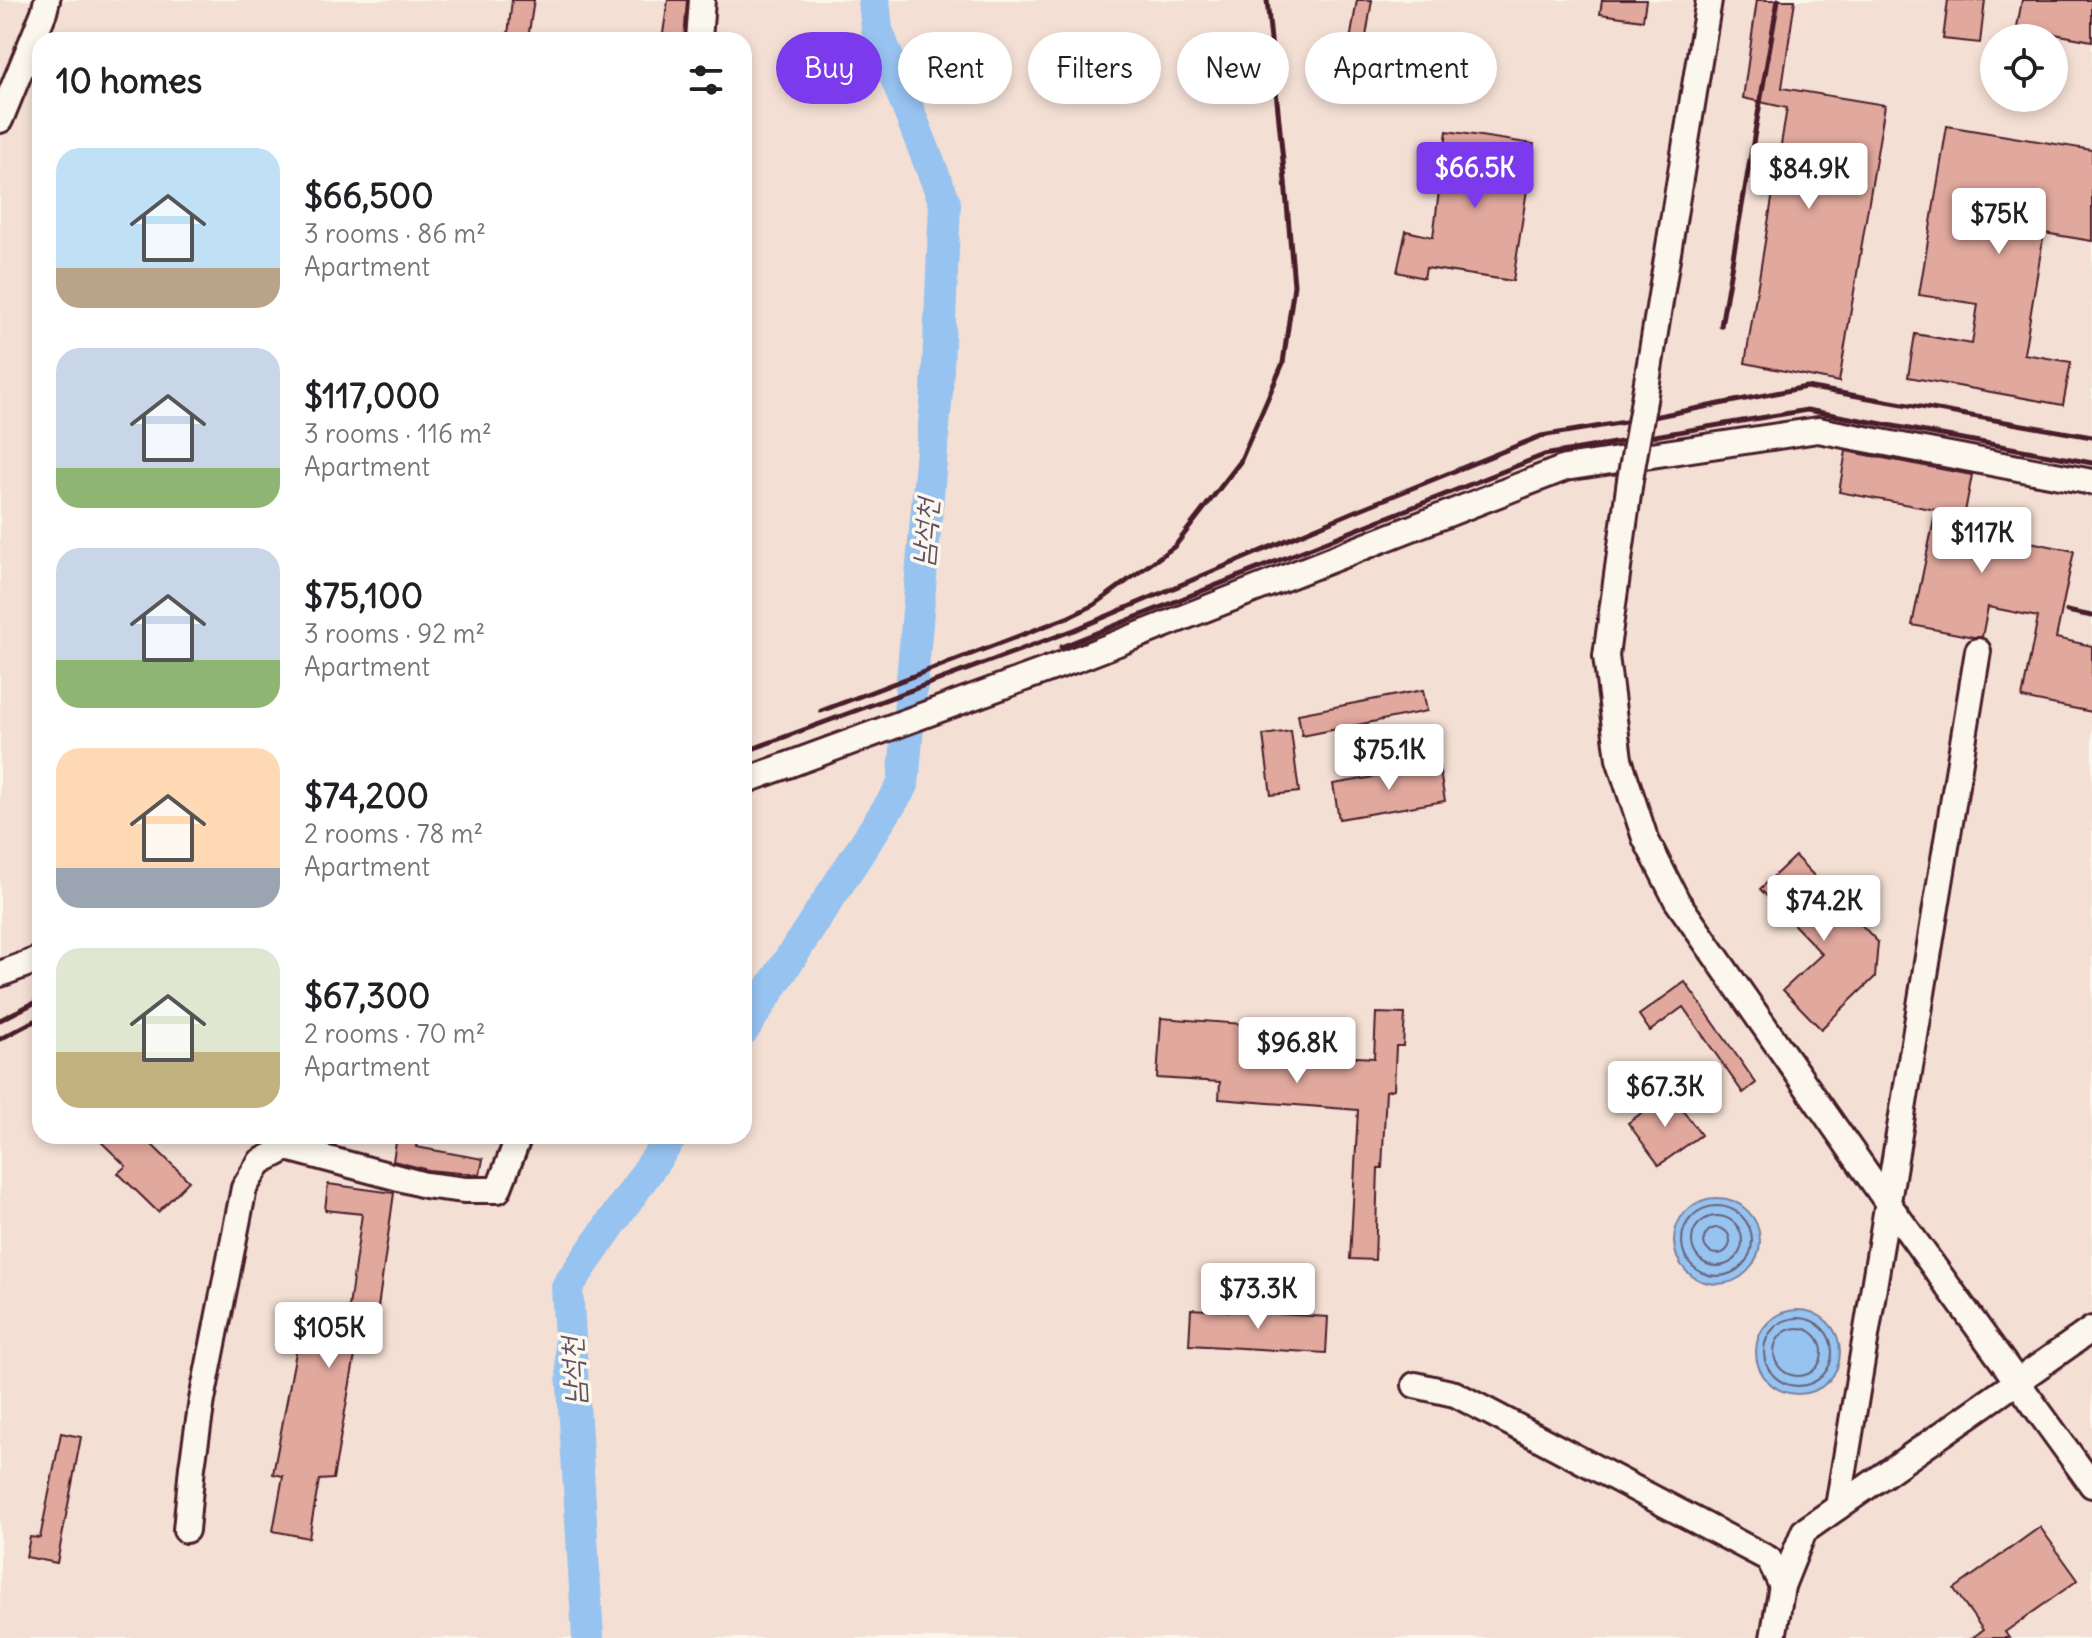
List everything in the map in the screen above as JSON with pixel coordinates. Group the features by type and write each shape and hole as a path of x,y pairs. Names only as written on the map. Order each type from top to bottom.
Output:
{"lane":[{"path":"36,32 47,0"},
{"path":"700,32 702,0"},
{"path":"1709,0 1630,480 1606,656 1619,759 1645,838 1677,901 1887,1202 2092,1485"},
{"path":"0,120 32,41"},
{"path":"752,778 1085,656 1565,468 1818,430 2092,482"},
{"path":"1838,1507 1978,651"},
{"path":"0,974 32,962"},
{"path":"186,1530 202,1400 244,1188 260,1162 287,1148 425,1185 498,1190 516,1144"},
{"path":"1773,1638 1782,1586 1804,1531 2092,1329"},
{"path":"1415,1385 1455,1394 1769,1559 1782,1586"}],"shaded area":[{"path":"0,0 2092,0 2092,1638 0,1638"}],"water":[{"path":"1709,1198 1725,1198 1748,1210 1757,1224 1760,1241 1757,1258 1748,1272 1725,1284 1709,1284 1693,1277 1681,1265 1674,1249 1674,1233 1681,1217 1693,1205"},
{"path":"1798,1310 1821,1317 1833,1329 1840,1352 1833,1375 1821,1387 1798,1394 1775,1387 1763,1375 1756,1352 1763,1329 1775,1317"}],"building":[{"path":"512,0 534,0 529,32 508,32"},
{"path":"668,0 687,0 685,32 663,32"},
{"path":"1357,0 1372,0 1367,32 1351,32"},
{"path":"1602,0 1646,0 1643,20 1600,14"},
{"path":"1757,0 1795,0 1782,88 1885,105 1839,382 1745,363 1787,108 1743,98"},
{"path":"1948,0 1985,0 1980,43 1943,39"},
{"path":"2022,0 2092,0 2092,41 2068,37 2068,24 2018,24"},
{"path":"1947,126 2092,150 2092,241 2044,233 2024,354 2071,362 2063,405 1908,377 1915,334 1972,344 1978,304 1919,295"},
{"path":"1447,131 1534,144 1513,281 1426,268 1424,278 1397,272 1406,231 1433,237"},
{"path":"1846,451 1972,475 1962,528 2074,551 2056,638 2092,646 2092,712 2022,698 2038,617 1988,607 1982,637 1912,625 1936,510 1839,492"},
{"path":"1423,690 1427,711 1302,736 1298,714"},
{"path":"1291,731 1299,792 1271,795 1263,735"},
{"path":"1439,766 1445,801 1339,819 1333,784"},
{"path":"1795,856 1878,942 1875,977 1821,1029 1783,990 1822,954 1760,889"},
{"path":"1685,982 1756,1083 1743,1093 1683,1007 1650,1031 1639,1015"},
{"path":"1376,1013 1405,1014 1403,1046 1396,1046 1394,1089 1386,1091 1382,1168 1378,1168 1375,1260 1350,1259 1358,1110 1219,1099 1220,1082 1157,1078 1161,1018 1341,1031 1339,1056 1374,1058"},
{"path":"1670,1092 1701,1135 1659,1165 1628,1123"},
{"path":"103,1144 151,1144 189,1181 158,1212 118,1173 126,1166"},
{"path":"396,1144 417,1144 416,1147 483,1159 480,1175 428,1170 393,1161"},
{"path":"328,1184 394,1193 376,1322 365,1320 362,1345 357,1344 333,1479 319,1480 309,1538 273,1531 283,1476 273,1474 299,1336 344,1343 362,1214 325,1210"},
{"path":"1191,1309 1328,1317 1326,1353 1189,1345"},
{"path":"61,1433 81,1437 57,1563 26,1557 30,1537 40,1538"},
{"path":"2040,1527 2078,1580 2005,1632 2009,1638 1972,1638 1983,1630 1954,1589"}],"waterway":[{"name":"남석천","path":"752,1017 903,785 937,391 945,203 877,30 874,0"},
{"name":"남석천","path":"588,1638 567,1287 666,1144"}],"railway":[{"path":"821,711 1094,605 1175,546 1240,462 1283,363 1294,285 1267,0"},
{"path":"1721,326 1778,0"},
{"path":"752,749 1074,630 1541,436 1806,387 2092,437"},
{"path":"1061,647 1544,455 1807,410 2092,463"},
{"path":"2067,611 2092,616"},
{"path":"0,1020 32,1004"},
{"path":"0,1039 32,1022"}]}
